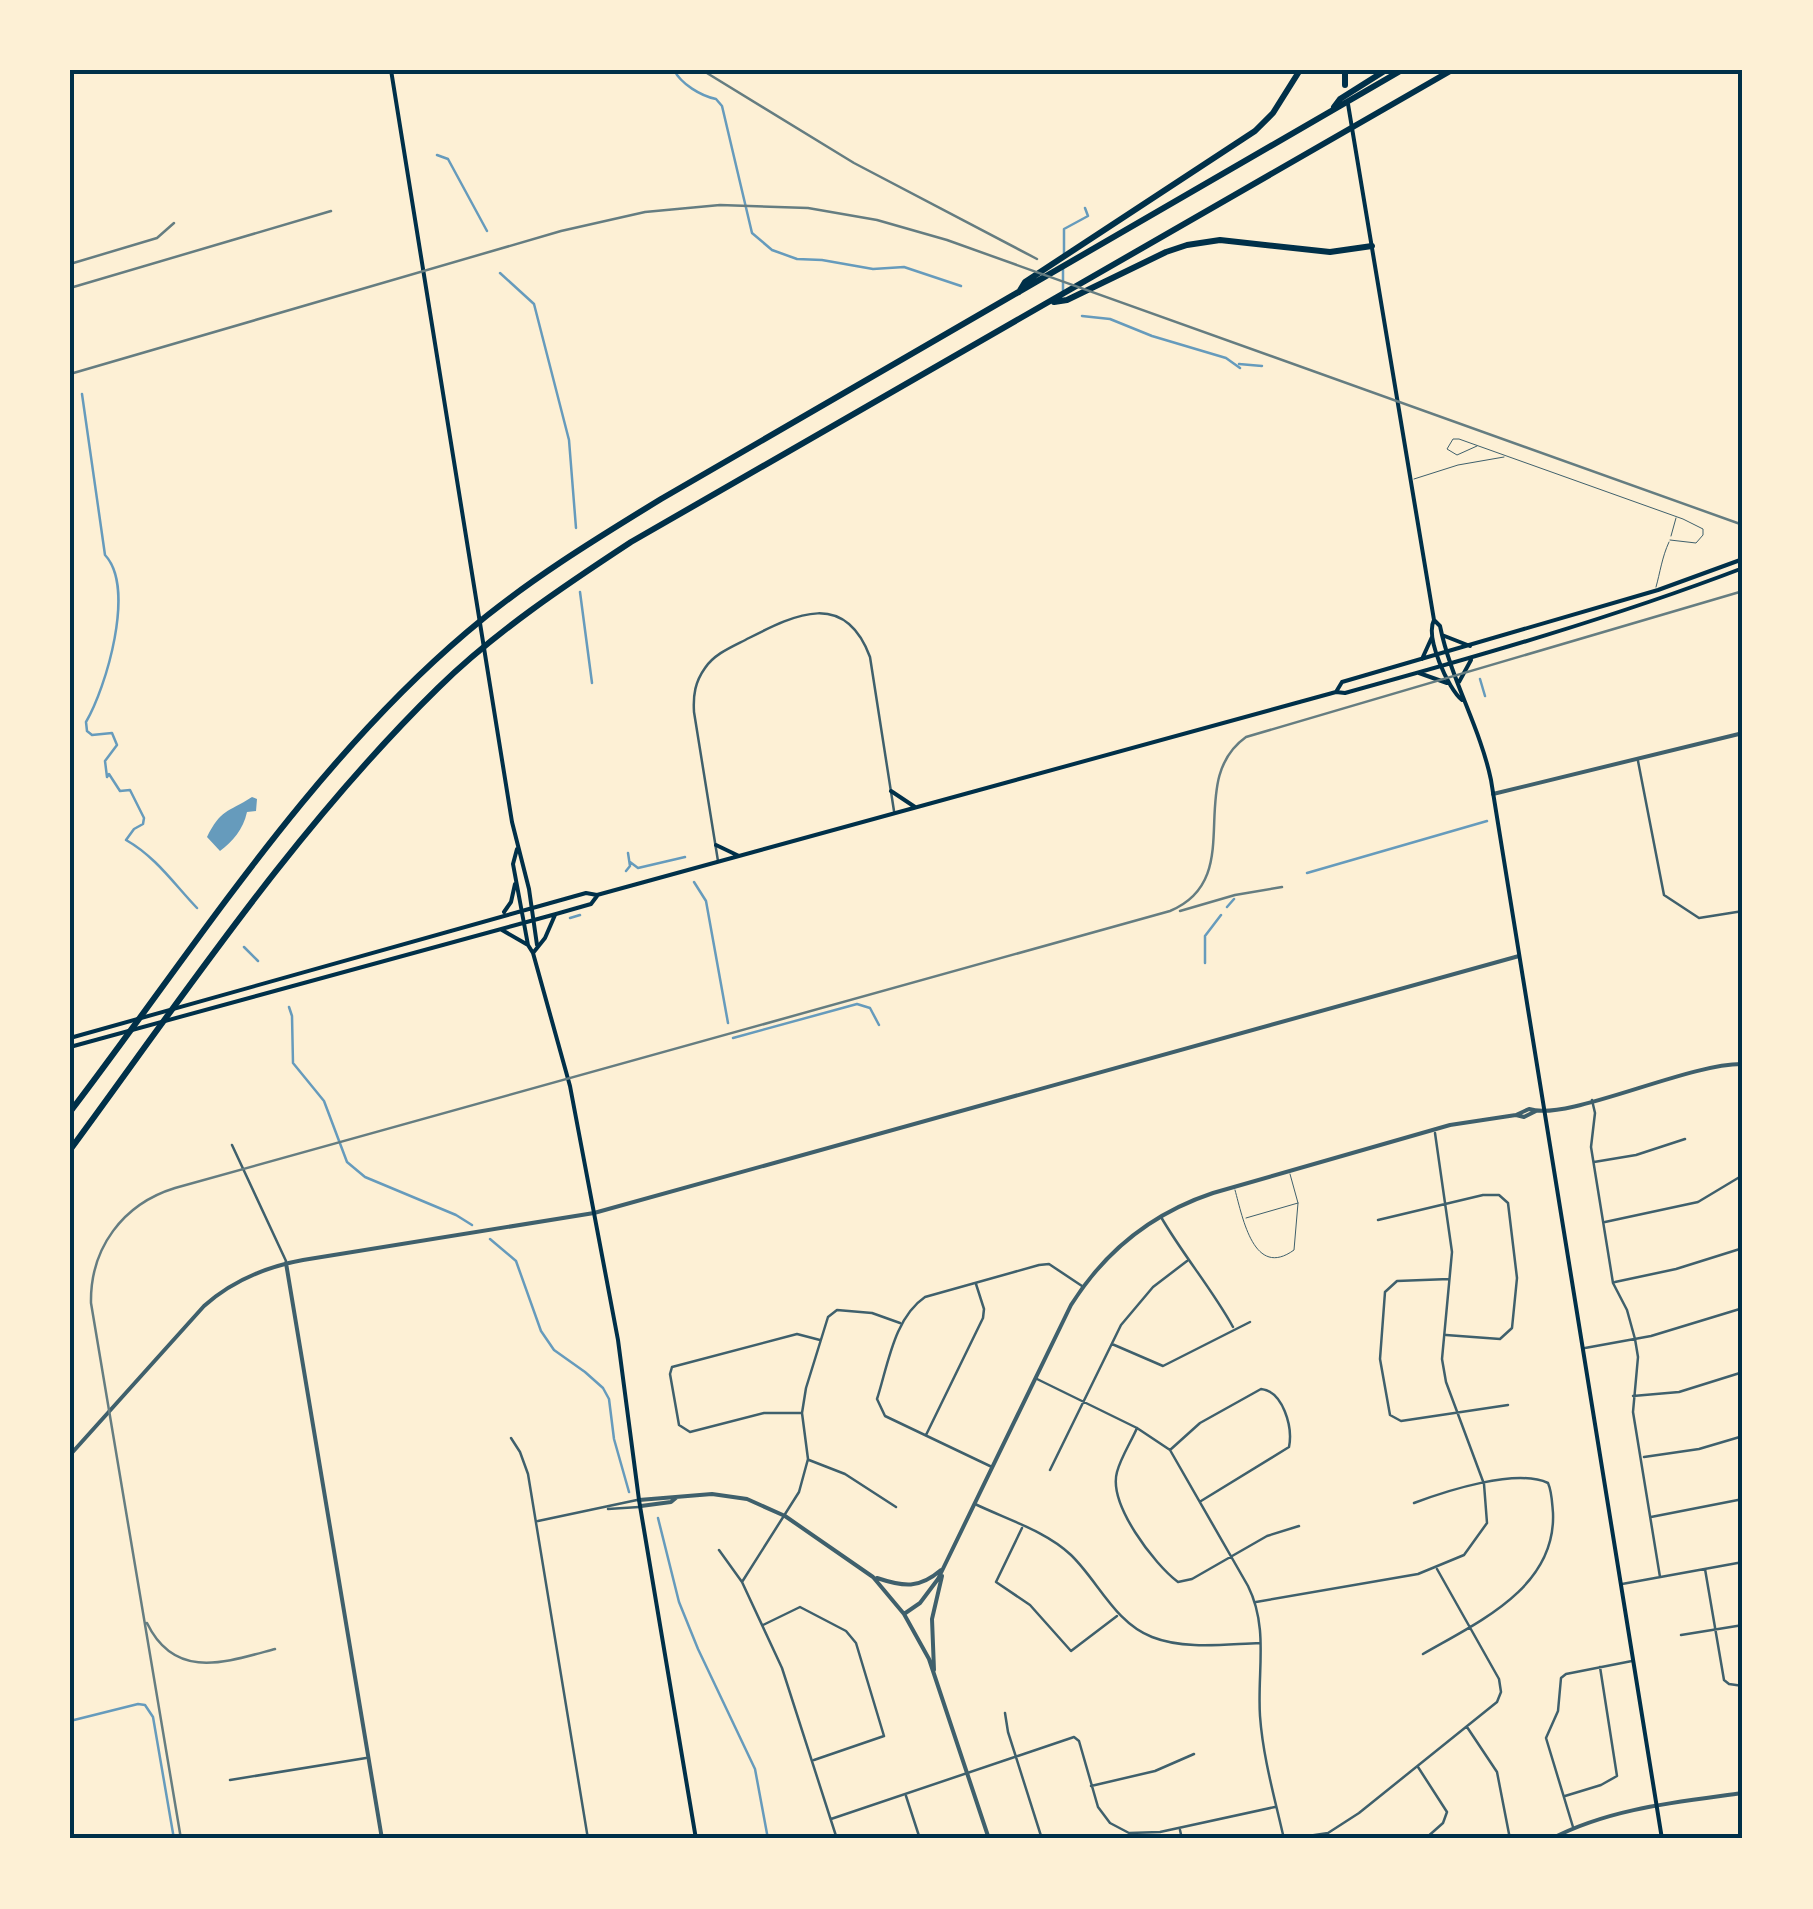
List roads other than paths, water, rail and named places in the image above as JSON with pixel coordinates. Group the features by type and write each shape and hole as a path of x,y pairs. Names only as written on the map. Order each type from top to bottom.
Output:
{"highway":[{"path":"1018,292 1025,282 1256,131 1289,92 1300,70"},
{"path":"1344,70 1345,85"},
{"path":"1333,109 1340,99 1386,70"},
{"path":"70,1112 292,814 392,702 511,597 587,544 1402,70"},
{"path":"70,1150 301,839 362,766 467,661 541,603 631,542 1452,70"},
{"path":"1048,303 1067,300 1176,248 1220,240 1312,252 1372,246"}],"main road":[{"path":"391,70 516,849 524,867 537,945"},
{"path":"1345,85 1434,620 1440,626 1462,700 1482,743 1493,794 1662,1839"},
{"path":"1336,692 1342,682 1658,590 1743,559"},
{"path":"70,1038 503,914 586,893 598,895 1336,692 1345,694 1471,660 1661,599 1743,568"},
{"path":"1658,590 1661,599"},
{"path":"1434,620 1430,627 1442,667 1452,692 1462,700"},
{"path":"1442,636 1470,646"},
{"path":"1422,659 1432,637"},
{"path":"1459,683 1471,660"},
{"path":"1419,673 1448,683"},
{"path":"892,791 915,808"},
{"path":"716,845 739,856"},
{"path":"516,849 513,864 523,922 568,1080 618,1340 640,1503 696,1839"},
{"path":"503,914 514,894 515,879"},
{"path":"70,1047 591,904 598,895"},
{"path":"533,953 556,914"},
{"path":"499,928 528,945"}],"street":[{"path":"718,862 694,712 696,684 711,660 795,615 817,612 838,618 855,630 865,644 894,813"},
{"path":"1493,794 1743,733"},
{"path":"1638,760 1664,895 1699,918 1743,911"},
{"path":"70,1455 204,1306 226,1287 286,1263 594,1213 1519,956"},
{"path":"904,1614 924,1598 945,1566 1084,1286 1123,1243 1161,1216 1200,1197 1434,1130 1516,1114 1524,1117 1690,1071 1743,1064"},
{"path":"1592,1100 1596,1113 1591,1147 1613,1283 1627,1310 1638,1357 1632,1396 1660,1577"},
{"path":"1256,1602 1409,1577 1464,1554 1485,1529 1488,1518 1484,1484 1442,1359 1452,1252 1434,1130"},
{"path":"1593,1162 1636,1155 1685,1139"},
{"path":"232,1144 286,1263 382,1839"},
{"path":"1604,1222 1698,1202 1743,1175"},
{"path":"1378,1220 1493,1194 1508,1203 1517,1278 1509,1334 1494,1339 1444,1335"},
{"path":"1161,1216 1234,1328"},
{"path":"1613,1283 1743,1248"},
{"path":"1050,1470 1110,1344 1137,1302 1187,1261"},
{"path":"992,1467 885,1416 879,1408 877,1400 901,1323 911,1306 925,1297 1049,1264 1084,1286"},
{"path":"1450,1279 1397,1280 1387,1288 1380,1360 1387,1406 1396,1420 1508,1404"},
{"path":"926,1435 983,1318 976,1282"},
{"path":"1581,1348 1635,1339 1743,1308"},
{"path":"742,1582 799,1492 808,1460 802,1413 828,1317 837,1310 872,1313 901,1323"},
{"path":"1110,1344 1163,1366 1250,1322"},
{"path":"802,1413 764,1412 690,1432 683,1430 678,1425 670,1374 672,1366 797,1334 820,1340"},
{"path":"1632,1396 1679,1392 1743,1372"},
{"path":"1035,1378 1137,1428 1170,1450 1232,1556 1256,1602 1262,1643 1260,1717 1286,1839 1328,1833 1492,1709 1500,1692 1499,1678 1436,1568"},
{"path":"1170,1450 1200,1423 1260,1389 1270,1390 1278,1397 1290,1434 1289,1447 1200,1501"},
{"path":"1137,1428 1117,1472 1122,1510 1178,1582 1192,1579 1267,1536 1299,1526"},
{"path":"1642,1458 1699,1449 1743,1436"},
{"path":"510,1438 526,1463 588,1839"},
{"path":"808,1460 845,1474 896,1507"},
{"path":"1414,1503 1445,1491 1530,1478 1544,1480 1551,1490 1550,1545 1524,1587 1500,1609 1423,1654"},
{"path":"536,1521 640,1503 671,1502 677,1497 731,1495 785,1516 873,1576 904,1614 923,1646 989,1839"},
{"path":"1651,1517 1743,1499"},
{"path":"975,1504 1071,1555 1140,1632 1179,1644 1262,1643"},
{"path":"1023,1527 996,1582 1030,1605 1068,1650 1074,1651 1120,1614"},
{"path":"719,1550 742,1582 782,1668 838,1839"},
{"path":"1620,1584 1743,1562"},
{"path":"873,1576 910,1586 927,1581 945,1566"},
{"path":"935,1676 932,1619 945,1566"},
{"path":"1704,1570 1724,1680 1743,1686"},
{"path":"761,1625 800,1607 846,1631 856,1642 884,1736 813,1760"},
{"path":"1680,1635 1743,1625"},
{"path":"1573,1828 1546,1738 1558,1710 1560,1682 1566,1674 1632,1660"},
{"path":"1562,1796 1617,1776 1600,1666"},
{"path":"1006,1712 1042,1839"},
{"path":"1466,1726 1497,1772 1510,1839"},
{"path":"831,1819 1076,1738 1103,1815 1120,1829 1136,1835 1277,1806"},
{"path":"1092,1786 1155,1771 1194,1754"},
{"path":"230,1780 368,1758"},
{"path":"1418,1766 1447,1812 1443,1822 1425,1839"},
{"path":"1551,1839 1619,1813 1743,1793"},
{"path":"906,1794 920,1839"},
{"path":"1180,1828 1182,1839"}],"lane":[{"path":"1478,446 1457,455 1447,449 1453,438 1478,446 1699,524 1703,535 1696,543 1670,540"},
{"path":"1411,481 1418,475 1507,456"},
{"path":"1658,590 1661,557 1677,516"},
{"path":"1234,1187 1249,1238 1264,1258 1289,1254 1294,1250 1298,1202 1289,1171"},
{"path":"1243,1219 1298,1202"}],"water":[{"path":"252,797 257,799 256,811 247,812 237,834 220,851 207,837 216,821"}],"waterway":[{"path":"674,70 686,85 716,99 722,106 752,233 772,250 797,259 873,269 904,267 961,286"},
{"path":"437,155 448,159 487,231"},
{"path":"1064,254 1064,229 1088,216 1085,208"},
{"path":"1063,267 1063,294"},
{"path":"500,273 534,304 569,440 576,528"},
{"path":"1082,316 1110,319 1226,358 1240,368"},
{"path":"1239,364 1262,366"},
{"path":"82,394 105,555 114,570 118,590 115,638 102,686 86,722 87,731 92,735 112,733 117,745 105,761 107,777 109,774 120,791 130,790 144,818 143,824 126,840 156,863 197,908"},
{"path":"580,592 592,683"},
{"path":"1480,679 1485,696"},
{"path":"1307,873 1487,821"},
{"path":"626,871 630,866 628,853"},
{"path":"630,862 638,868 685,857"},
{"path":"694,882 706,901 728,1023"},
{"path":"1227,907 1234,899"},
{"path":"570,918 580,915"},
{"path":"1205,963 1205,936 1221,915"},
{"path":"244,947 258,961"},
{"path":"733,1038 857,1004 870,1008 879,1025"},
{"path":"289,1007 293,1063 324,1101 347,1162 365,1177 472,1225"},
{"path":"490,1239 516,1261 541,1331 554,1350 603,1388 609,1399 614,1439 629,1492"},
{"path":"658,1518 679,1602 755,1769 768,1839"},
{"path":"70,1721 145,1705 153,1717 174,1839"}],"railway":[{"path":"702,70 854,163 1037,259"},
{"path":"70,374 561,231 645,212 720,205 808,208 877,220 947,240 1743,525"},
{"path":"70,288 331,211"},
{"path":"70,264 157,238 174,223"},
{"path":"181,1839 91,1303 96,1264 103,1247 125,1217 140,1205 175,1188 1170,911 1193,896 1206,876 1219,779 1228,756 1246,737 1743,591"},
{"path":"1180,911 1282,887"},
{"path":"147,1623 159,1641 187,1660 220,1662 275,1649"}]}
